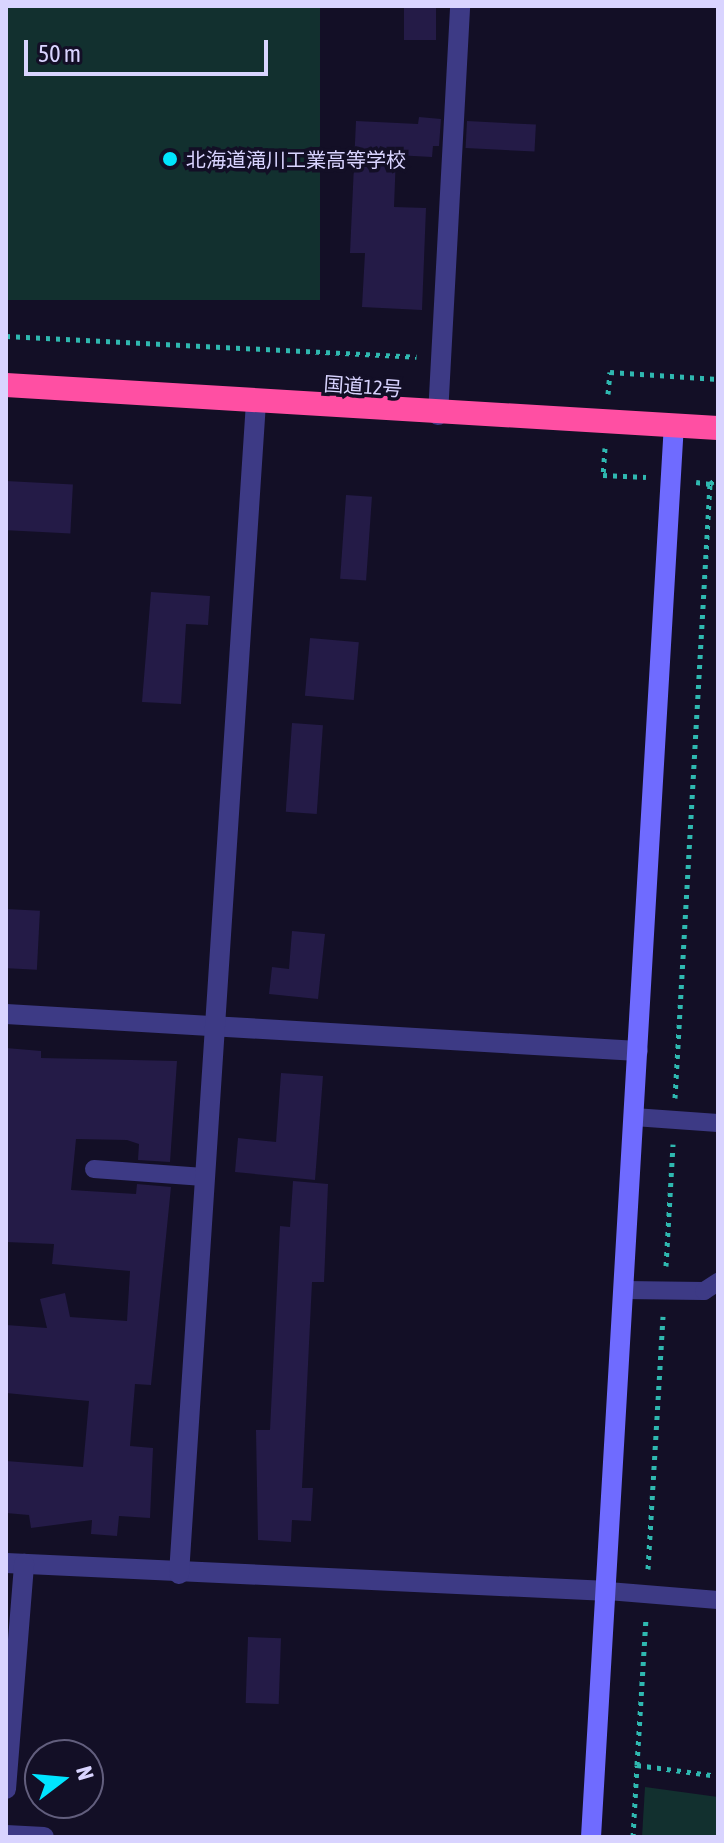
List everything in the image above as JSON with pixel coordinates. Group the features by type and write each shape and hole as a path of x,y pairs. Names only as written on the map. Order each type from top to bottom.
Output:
{"highway":[{"name":"国道12号","path":"6,385 438,415 718,428"}],"street":[{"path":"438,415 460,6"},
{"path":"179,1574 256,403"},
{"path":"591,1837 608,1591 674,425"},
{"path":"6,1014 214,1030 638,1051"},
{"path":"6,1789 15,1563 179,1574 608,1591"},
{"path":"6,1835 44,1837"}],"lane":[{"path":"634,1117 718,1123"},
{"path":"94,1169 204,1177"},
{"path":"624,1290 713,1291"},
{"path":"608,1591 718,1600"}],"path":[{"path":"6,336 441,359"},
{"path":"710,484 718,477"},
{"path":"633,1837 637,1765 718,1776"}],"green space":[{"name":"北海道滝川工業高等学校","path":"6,6 320,6 320,300 6,300"},
{"path":"645,1787 718,1797 718,1837 642,1837"}],"building":[{"path":"404,6 436,6 436,40 404,40"},
{"path":"419,117 441,119 439,146 433,146 432,157 396,155 394,207 426,208 422,310 362,307 365,253 350,253 356,121 418,124"},
{"path":"467,121 536,125 534,152 466,148"},
{"path":"6,481 73,485 70,533 6,530"},
{"path":"346,495 372,497 366,581 340,579"},
{"path":"151,592 210,596 208,625 186,624 181,704 142,702"},
{"path":"310,638 359,642 354,700 305,696"},
{"path":"292,723 323,725 317,814 286,812"},
{"path":"6,909 40,911 37,970 6,968"},
{"path":"292,931 325,934 318,999 269,994 272,967 289,969"},
{"path":"6,1048 41,1051 41,1058 177,1061 170,1162 138,1160 139,1144 127,1140 76,1139 71,1190 136,1194 137,1184 171,1187 151,1385 135,1384 130,1446 153,1448 150,1518 119,1516 117,1536 91,1534 92,1520 31,1528 29,1515 6,1513 6,1461 83,1467 89,1401 6,1393 6,1325 47,1328 40,1299 65,1293 70,1317 127,1321 130,1271 52,1264 54,1244 6,1242"},
{"path":"281,1073 323,1076 315,1180 235,1172 238,1138 276,1142"},
{"path":"293,1181 328,1184 324,1282 312,1282 302,1488 313,1488 311,1521 292,1520 291,1542 258,1540 256,1430 270,1430 280,1226 290,1227"},
{"path":"248,1637 281,1638 279,1704 246,1703"}],"place":[{"name":"北海道滝川工業高等学校","path":"170,159"}]}
